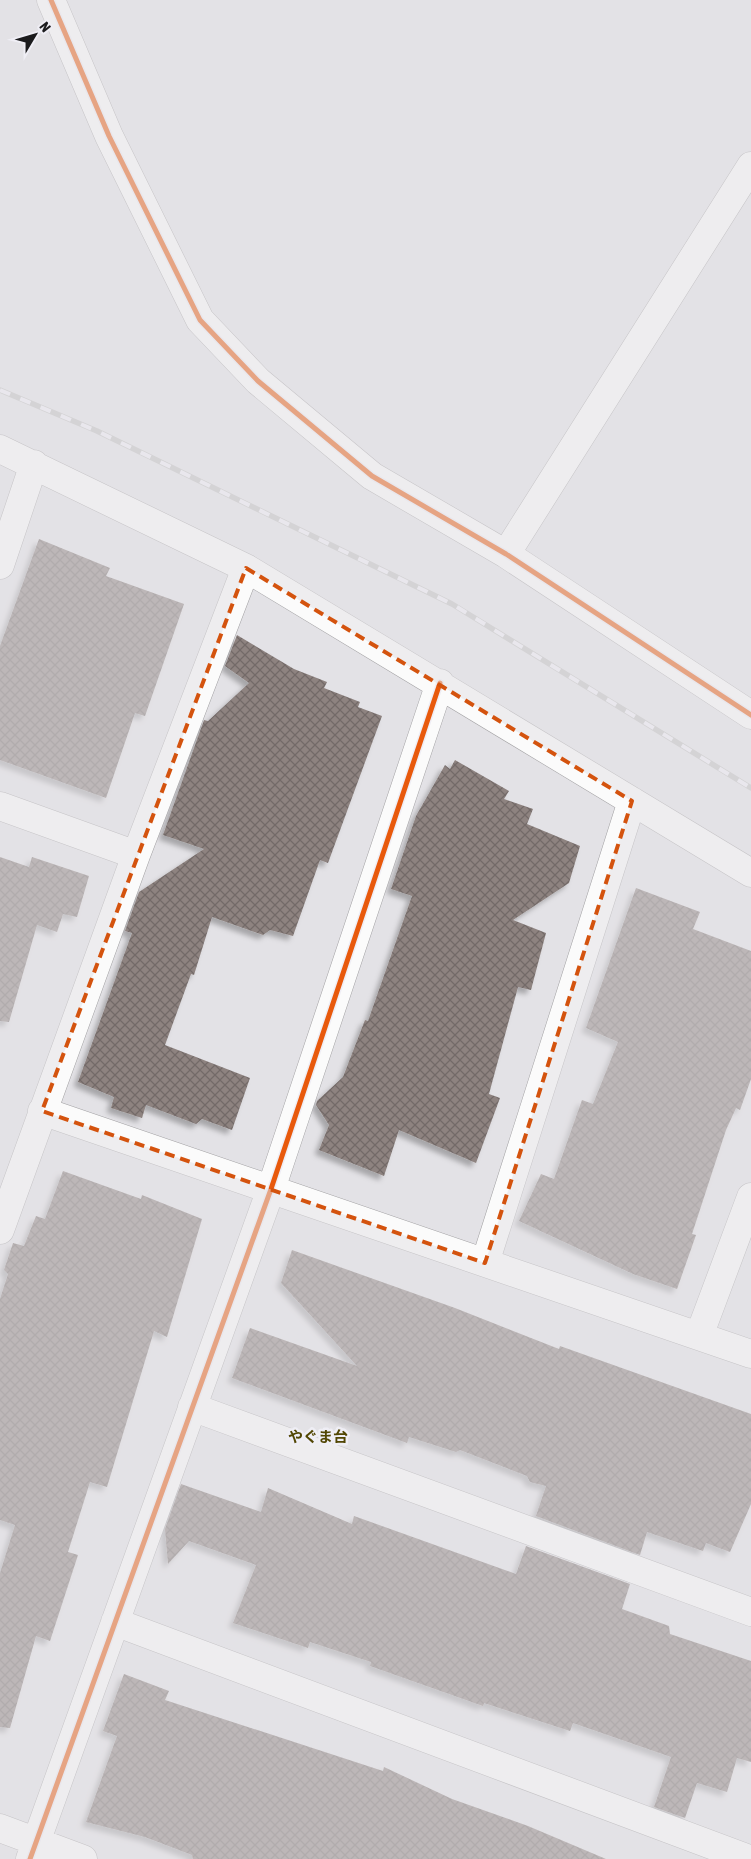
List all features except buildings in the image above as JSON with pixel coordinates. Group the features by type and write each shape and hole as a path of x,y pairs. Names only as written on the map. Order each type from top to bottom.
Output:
{"street":[{"path":"51,0 108,136 200,320 258,381 372,476 506,554 751,714"},
{"path":"506,554 751,166"},
{"path":"0,449 246,568 440,683 751,873"},
{"path":"0,565 34,464"},
{"path":"2,1220 136,855 246,568"},
{"path":"33,1850 271,1189 440,683"},
{"path":"485,1263 632,801"},
{"path":"0,806 136,855"},
{"path":"42,1111 751,1354"},
{"path":"699,1336 751,1198"},
{"path":"192,1407 751,1612"},
{"path":"115,1622 749,1859"},
{"path":"0,1828 33,1850 83,1859"}],"highlighted area":[{"path":"246,568 632,801 485,1263 42,1111"}],"railway":[{"path":"0,390 97,431 452,604 751,788"}],"cycle path":[{"path":"51,0 109,136 200,320 258,381 372,476 506,554 751,715"},
{"path":"30,1859 271,1189 440,683"}],"district":[{"name":"やぐま台","path":"318,1436"}]}
